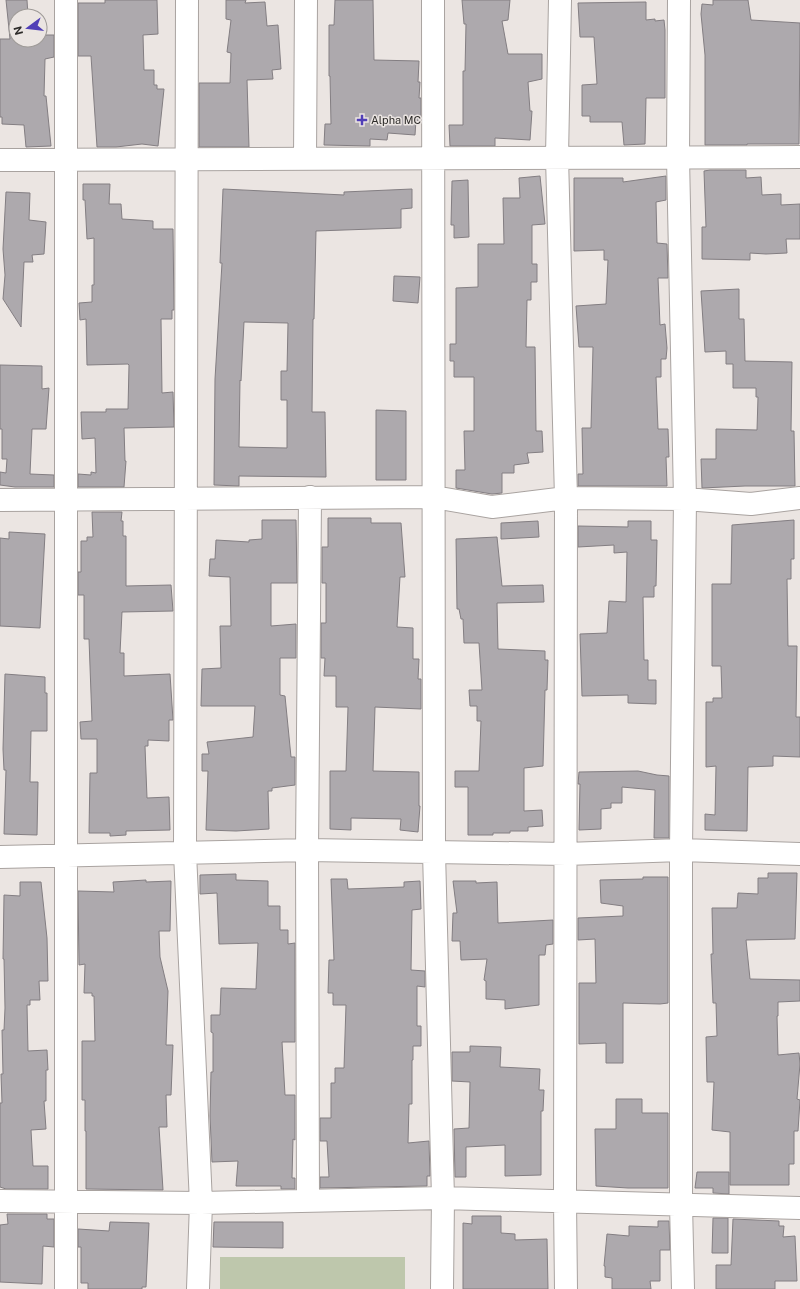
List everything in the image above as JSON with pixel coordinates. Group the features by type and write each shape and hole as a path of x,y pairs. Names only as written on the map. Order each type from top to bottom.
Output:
{"street":[{"path":"66,0 66,1289"},
{"path":"187,0 185,853 201,1203 198,1289"},
{"path":"305,159 306,0"},
{"path":"433,0 434,852 443,1198 442,1289"},
{"path":"560,0 557,157 566,498 566,1289"},
{"path":"679,0 678,156 685,499 681,850 681,1204 683,1289"},
{"path":"0,160 678,156 800,157"},
{"path":"308,1200 307,850 310,497"},
{"path":"0,500 434,497 492,507 566,498 685,499 751,504 800,498"},
{"path":"0,857 307,850 566,854 681,850 800,854"},
{"path":"0,1201 201,1203 443,1198 800,1208"}],"green space":[{"path":"220,1257 405,1257 405,1289 220,1289"}],"building":[{"path":"6,0 27,0 28,8 8,8 8,20"},
{"path":"105,0 157,0 158,34 143,35 144,70 154,70 154,85 157,85 157,89 164,89 158,146 142,144 116,147 97,147 91,56 78,56 78,3 105,3"},
{"path":"226,0 246,0 245,3 265,2 267,26 278,25 281,69 272,70 273,79 247,80 249,147 199,147 199,83 230,83 231,53 227,52 231,20 226,19"},
{"path":"335,0 373,0 374,60 419,61 418,82 420,82 419,98 421,98 421,121 416,120 415,135 388,133 387,140 370,139 370,146 324,145 325,124 331,124 329,25 334,25"},
{"path":"462,0 510,0 508,20 502,21 508,54 542,54 542,79 528,82 530,111 532,111 530,140 495,138 495,146 450,146 449,125 463,125 463,71 465,71 466,24 464,24"},
{"path":"713,0 748,0 751,20 800,23 799,144 705,145 705,55 701,14 702,4 713,5"},
{"path":"646,2 646,20 664,20 665,98 646,98 645,144 624,145 622,122 590,122 590,116 582,116 582,85 597,84 594,37 580,37 578,3"},
{"path":"48,35 54,35 54,57 45,59 44,96 46,96 51,146 26,147 24,125 2,124 2,117 0,117 0,39 8,39 8,48 48,48"},
{"path":"746,170 746,178 761,177 762,195 781,194 781,205 800,204 800,239 786,239 787,253 750,253 750,260 702,259 702,227 706,227 704,171"},
{"path":"540,176 545,224 532,225 532,264 537,264 537,282 531,282 531,300 527,300 526,347 535,347 536,431 542,431 543,452 527,453 529,463 514,465 514,473 502,473 502,493 492,494 456,488 456,470 465,470 464,431 474,431 474,377 454,377 454,361 450,361 450,344 456,344 456,288 478,287 478,244 504,244 503,198 520,198 519,178"},
{"path":"666,176 666,200 656,202 657,243 667,244 668,278 658,278 660,325 665,324 667,348 666,359 661,359 661,377 656,377 658,429 668,429 669,457 666,457 667,486 578,486 578,474 583,474 582,428 591,428 593,347 579,347 576,306 606,304 608,260 604,260 604,250 574,251 574,178 623,178 623,182"},
{"path":"468,180 469,237 454,238 454,225 451,225 452,181"},
{"path":"83,184 110,184 109,204 121,204 122,219 153,221 153,229 173,229 174,310 172,310 172,319 161,319 162,393 173,392 174,427 124,428 126,461 124,487 78,487 78,474 91,475 91,472 96,473 95,438 82,439 81,412 106,412 106,409 128,409 129,365 87,365 86,319 80,320 79,303 92,302 92,285 94,285 94,238 87,239"},
{"path":"223,189 344,195 344,192 412,189 412,208 401,209 401,228 316,231 312,412 325,412 326,477 239,476 239,486 214,485 215,379 222,263 220,263","holes":["244,322 288,323 287,371 281,371 281,400 287,400 287,448 239,447 240,380 241,381"]},
{"path":"6,192 30,193 29,220 46,222 44,254 32,255 33,262 24,262 21,327 3,299 5,275 3,249"},
{"path":"394,276 420,277 418,303 393,301"},
{"path":"739,289 739,319 744,319 745,361 792,362 791,431 794,431 795,486 702,488 701,459 716,459 716,429 757,430 758,397 756,397 756,388 733,388 733,364 726,364 726,351 705,352 701,291"},
{"path":"0,365 42,366 42,389 49,388 46,429 32,429 30,474 54,475 54,487 15,487 0,485 0,472 6,473 7,459 2,459 2,429 0,429"},
{"path":"376,410 406,411 406,480 376,480"},
{"path":"92,512 122,512 121,521 123,521 123,536 126,536 126,586 171,585 173,611 122,612 120,653 124,653 124,676 170,674 173,720 169,720 169,741 148,740 148,746 145,746 147,798 169,797 170,830 126,831 126,835 110,836 110,833 89,833 90,773 97,773 97,739 81,739 80,722 92,721 89,639 84,639 84,595 78,595 78,572 81,572 81,541 87,541 87,537 93,537"},
{"path":"328,518 371,518 371,523 401,523 405,577 400,577 397,627 413,628 413,659 419,659 418,679 421,679 421,709 375,707 373,771 419,772 420,806 418,832 400,830 401,819 351,818 351,830 330,829 330,771 346,771 348,707 336,707 336,676 324,676 325,658 321,658 321,623 326,623 326,583 322,583 322,547 328,547"},
{"path":"262,520 296,520 297,583 271,583 271,626 296,624 296,658 280,658 280,695 285,696 291,757 295,757 295,785 272,788 272,791 268,791 269,829 236,831 206,830 208,771 202,771 202,754 209,754 207,742 253,737 255,706 201,706 202,669 221,668 220,626 231,626 230,577 209,576 210,559 215,559 216,540 249,542 249,540 262,539"},
{"path":"794,520 794,559 791,559 791,579 787,579 788,646 797,646 796,717 800,717 800,757 773,756 773,766 748,767 747,831 705,830 705,814 715,815 716,766 706,767 706,702 713,702 713,698 722,698 721,666 712,666 712,584 731,584 732,525"},
{"path":"538,521 539,537 501,539 501,523"},
{"path":"628,521 651,521 651,540 657,540 656,586 654,586 654,597 643,597 644,660 648,660 648,680 656,680 656,704 628,703 628,695 582,696 580,634 607,633 609,601 626,602 627,552 614,553 614,545 578,547 578,526 628,527"},
{"path":"9,532 45,534 40,628 0,626 0,538 9,539"},
{"path":"497,537 502,586 543,585 544,602 497,603 498,649 545,651 545,660 548,660 547,690 545,690 543,766 524,768 524,811 542,810 543,826 528,827 528,831 510,831 510,833 493,833 493,835 468,835 468,787 455,787 455,771 479,771 481,721 477,721 477,706 470,706 469,690 482,690 479,643 464,643 463,619 461,619 459,609 457,609 456,539"},
{"path":"5,674 45,677 45,693 47,693 47,731 31,731 30,782 38,782 37,835 4,834 6,770 4,770 3,749"},
{"path":"638,771 669,776 669,838 654,838 655,790 622,787 622,803 611,803 611,808 601,809 601,829 579,830 579,772"},
{"path":"768,873 797,873 795,939 746,940 750,979 800,980 800,1001 778,1002 777,1016 778,1055 799,1053 800,1064 797,1099 800,1100 798,1131 794,1131 794,1164 789,1164 789,1185 730,1185 730,1132 712,1130 714,1082 707,1082 706,1037 717,1036 716,1003 713,1003 711,954 713,954 712,908 737,908 738,893 758,894 758,878 768,878"},
{"path":"236,874 236,880 268,881 268,906 280,906 280,930 288,930 288,944 295,943 295,1042 282,1042 285,1095 295,1095 295,1140 293,1139 292,1178 295,1178 295,1189 281,1189 281,1186 236,1186 238,1161 212,1162 210,1116 211,1072 213,1072 213,1033 211,1032 211,1015 220,1015 221,988 256,989 258,943 219,944 217,893 200,894 200,875"},
{"path":"643,877 668,877 668,1003 623,1003 623,1063 606,1063 606,1043 579,1044 579,983 596,983 595,939 578,940 578,918 623,916 623,906 601,903 600,880 643,879"},
{"path":"331,879 347,879 348,889 404,887 404,882 420,881 421,909 412,910 411,970 425,971 425,987 417,986 417,1026 421,1026 421,1046 413,1046 412,1104 409,1104 408,1143 429,1141 430,1176 427,1176 427,1186 320,1188 320,1177 329,1177 327,1141 320,1141 320,1118 331,1118 331,1083 335,1083 335,1068 344,1068 346,1005 333,1005 333,993 328,993 329,960 334,960"},
{"path":"146,880 146,882 171,881 170,931 159,931 160,957 168,991 166,1045 173,1045 171,1095 166,1095 167,1127 159,1127 163,1190 86,1189 85,1100 82,1100 82,1041 95,1041 94,996 92,996 92,993 84,993 85,964 79,965 78,891 114,892 113,882"},
{"path":"453,881 476,881 476,883 497,882 498,923 553,920 553,944 546,945 545,955 539,955 539,1005 505,1009 505,1000 486,999 486,981 484,980 487,959 461,960 460,941 452,941 453,913 457,913"},
{"path":"20,882 41,882 47,938 48,981 39,981 40,1000 30,1000 30,1005 27,1005 28,1051 47,1050 48,1070 46,1070 46,1101 44,1101 46,1129 31,1130 33,1166 48,1166 48,1189 6,1189 0,1187 0,1103 2,1103 1,1074 3,1074 2,1030 4,1030 5,1008 3,959 4,895 20,896"},
{"path":"470,1046 501,1047 500,1067 540,1069 539,1090 544,1090 543,1111 541,1111 541,1175 505,1176 505,1145 466,1147 466,1177 455,1177 454,1129 469,1128 470,1082 452,1081 452,1052 470,1052"},
{"path":"616,1099 642,1099 642,1113 668,1113 668,1188 596,1186 595,1129 616,1129"},
{"path":"697,1172 729,1172 729,1194 713,1193 713,1188 695,1188"},
{"path":"7,1214 47,1214 47,1219 54,1219 54,1247 43,1246 42,1284 0,1282 0,1225 8,1224"},
{"path":"472,1216 501,1216 501,1233 515,1234 515,1240 547,1239 548,1289 463,1289 463,1223 472,1224"},
{"path":"713,1218 728,1218 728,1253 712,1253"},
{"path":"733,1219 779,1221 779,1226 784,1226 783,1237 795,1236 797,1281 775,1281 775,1289 716,1289 716,1265 731,1265"},
{"path":"658,1221 669,1221 670,1250 660,1250 660,1281 650,1281 651,1289 612,1289 612,1278 605,1277 604,1266 607,1234 629,1236 629,1226 658,1227"},
{"path":"110,1222 149,1223 146,1287 142,1287 142,1289 88,1289 88,1283 81,1283 81,1247 78,1247 78,1229 109,1231"},
{"path":"214,1222 283,1222 283,1248 213,1247"}],"place":[{"name":"Alpha MC","path":"362,120"}]}
